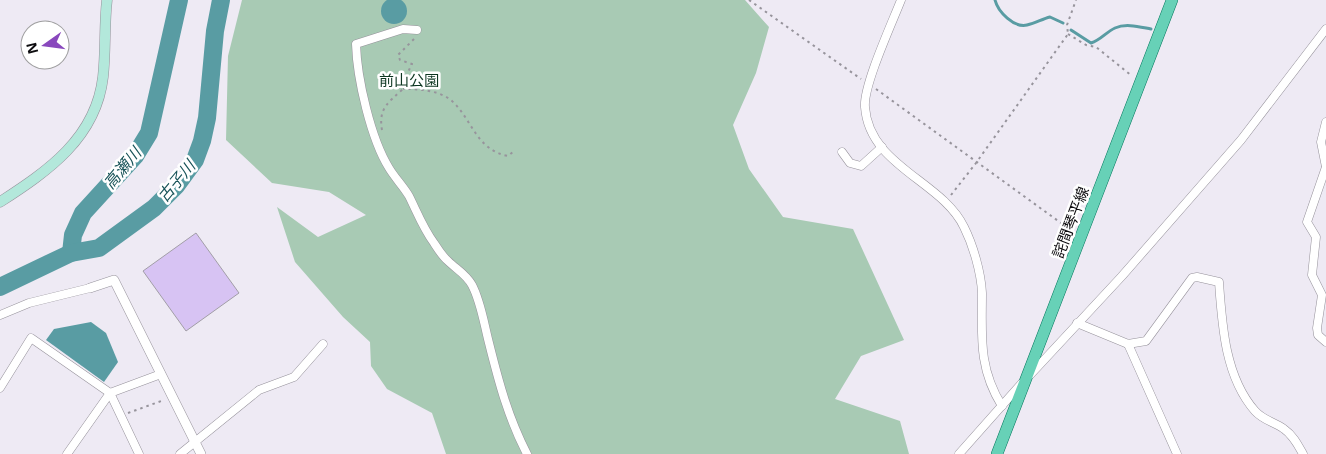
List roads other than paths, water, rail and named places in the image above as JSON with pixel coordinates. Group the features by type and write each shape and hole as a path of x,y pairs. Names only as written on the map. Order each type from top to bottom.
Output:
{"main road":[{"path":"0,202 68,152 88,125 97,107 103,77 107,0"},
{"name":"詫間琴平線","path":"997,454 1172,0"}],"street":[{"path":"901,0 869,84 864,106 873,133 882,147 957,214 964,226 975,259 982,291 981,342 984,364 992,390 1002,406"},
{"path":"417,30 403,29 356,44 356,65 365,100 381,152 389,168 408,194 425,230 447,261 461,272 472,285 504,402 512,424 527,454"},
{"path":"959,454 1122,276 1241,140 1326,29"},
{"path":"1326,122 1321,142 1326,167 1307,222 1316,237 1312,275 1322,295 1317,328 1318,335 1326,342"},
{"path":"842,152 850,163 861,166 882,147"},
{"path":"1077,323 1128,344 1146,341 1192,278 1197,277 1219,282 1222,326 1235,376 1256,412 1269,423 1284,429 1295,440 1303,454"},
{"path":"0,315 29,303 114,280 194,444 201,454"},
{"path":"0,388 30,338 110,393 139,454"},
{"path":"180,454 259,390 294,377 323,344"},
{"path":"1128,344 1176,454"},
{"path":"67,454 110,393 161,374"}],"water":[{"path":"394,-2 403,2 407,11 403,20 394,24 385,20 381,11 385,2"},
{"path":"91,322 106,333 118,362 104,382 46,340 54,329"}],"waterway":[{"name":"高瀬川","path":"71,253 73,235 83,213 135,156 149,133 179,0"},
{"name":"古子川","path":"0,287 71,253 99,248 154,208 176,186 195,160 202,141 207,118 215,31 221,0"},
{"path":"995,0 1003,14 1017,24 1027,25 1050,17 1063,23"},
{"path":"1071,30 1091,43 1119,27 1133,26 1151,29"}],"park label":[{"name":"前山公園","path":"409,80"}]}
